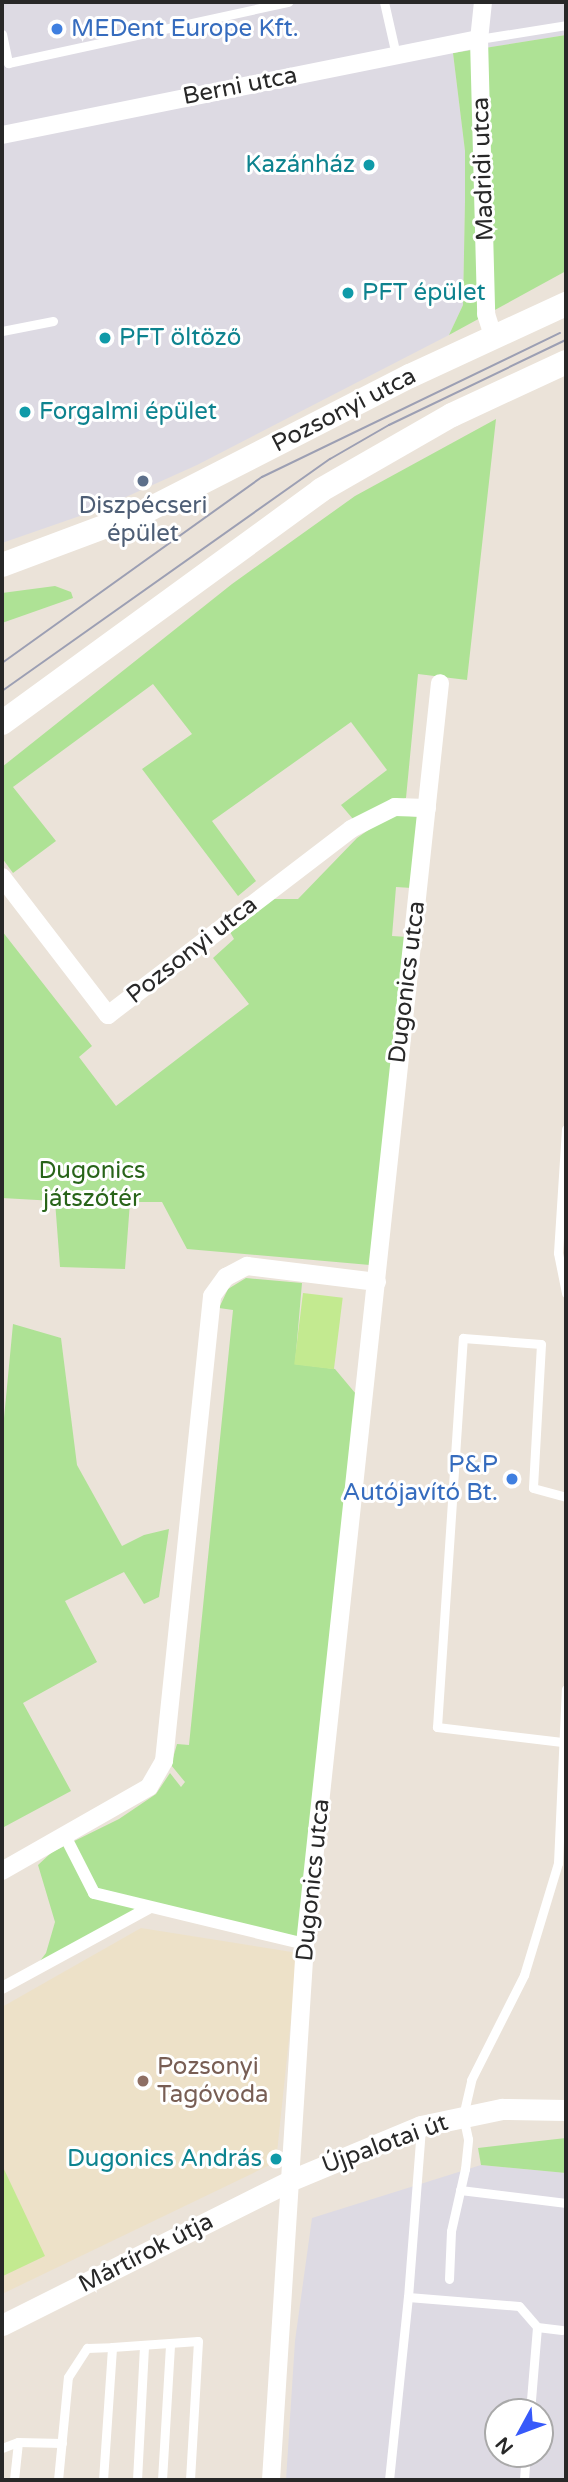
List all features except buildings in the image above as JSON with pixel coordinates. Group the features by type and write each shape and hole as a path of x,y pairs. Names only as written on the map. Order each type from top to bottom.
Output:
{"main road":[{"name":"Pozsonyi utca","path":"2,565 144,512 493,335 566,304"},
{"path":"2,723 265,527 391,447 566,362"}],"street":[{"name":"Madridi utca","path":"483,2 479,39 486,314 493,335"},
{"name":"Berni utca","path":"2,135 479,39"},
{"name":"Dugonics utca","path":"271,2480 305,1944 440,683"},
{"name":"Pozsonyi utca","path":"2,877 107,1015 351,829 395,807 427,808"},
{"path":"2,1871 64,1834 111,1812 149,1787 164,1761 212,1296 226,1277 247,1266 377,1282"},
{"path":"64,1834 94,1893 305,1944"},
{"path":"2,1988 149,1908"},
{"name":"Újpalotai út","path":"289,2181 421,2126 502,2109 566,2110"},
{"name":"Mártírok útja","path":"2,2325 289,2181"}],"lane":[{"path":"2,34 5,63 288,2"},
{"path":"384,2 396,55"},
{"path":"479,39 566,25"},
{"path":"2,331 53,320"},
{"path":"566,1129 558,1253 566,1293"},
{"path":"562,1742 437,1727 463,1338 541,1343 533,1488 566,1497"},
{"path":"449,2278 451,2231 468,2139 463,2116 471,2080 524,1975 558,1863 566,1689"},
{"path":"389,2480 408,2297 421,2126"},
{"path":"460,2190 566,2203"},
{"path":"408,2297 519,2306 537,2327 562,2330"},
{"path":"531,2398 537,2327"},
{"path":"58,2480 68,2377 87,2348 170,2346 198,2341 190,2480"},
{"path":"137,2480 144,2346"},
{"path":"162,2480 170,2346"},
{"path":"103,2480 112,2347"},
{"path":"2,2448 18,2442 62,2443"},
{"path":"14,2480 18,2442"}],"shaded area":[{"path":"2,2 566,2 566,35 453,53 465,151 465,201 463,305 449,335 197,465 97,510 2,543"},
{"name":"Pozsonyi Tagóvoda","path":"141,1928 298,1953 276,2162 2,2294 2,2007"},
{"path":"481,2165 566,2173 566,2480 286,2480 295,2341 312,2218"}],"green space":[{"path":"566,35 566,271 449,335 463,305 465,201 465,151 453,53"},
{"path":"496,419 467,680 418,674 406,798 353,819 341,805 387,770 351,722 212,821 256,881 238,896 142,769 192,734 153,684 13,787 56,841 13,873 2,858 2,767 232,584 355,496"},
{"path":"55,586 71,592 73,598 2,623 2,593"},
{"name":"Dugonics játszótér","path":"391,814 418,817 412,888 396,887 392,936 408,937 370,1265 187,1249 162,1202 130,1202 125,1269 60,1267 55,1201 2,1198 2,931 92,1046 79,1057 116,1106 249,1004 213,958 234,939 230,932 271,899 298,899 357,838"},
{"path":"246,1278 302,1283 295,1364 335,1369 366,1406 306,1940 153,1904 34,1969 46,1953 55,1922 38,1865 52,1852 119,1819 156,1794 170,1773 181,1787 185,1782 171,1765 177,1744 189,1745 233,1310 219,1308 228,1289"},
{"path":"303,1293 343,1298 334,1369 294,1364"},
{"path":"13,1324 61,1338 77,1465 122,1546 144,1535 169,1529 159,1597 144,1604 124,1572 65,1601 97,1662 23,1703 71,1791 4,1827 2,1439"},
{"path":"566,2138 566,2173 481,2165 478,2148"},
{"path":"2,2165 45,2256 3,2276 2,2273"}],"tram line":[{"path":"2,663 262,477 560,333"},
{"path":"2,691 330,459 389,425 566,340"}],"place":[{"name":"MEDent Europe Kft.","path":"57,29"},
{"name":"Kazánház","path":"369,165"},
{"name":"PFT épület","path":"348,293"},
{"name":"PFT öltöző","path":"105,338"},
{"name":"Forgalmi épület","path":"25,412"},
{"name":"Diszpécseri épület","path":"143,481"},
{"name":"P&P Autójavító Bt.","path":"512,1479"},
{"name":"Pozsonyi Tagóvoda","path":"143,2081"},
{"name":"Dugonics András","path":"276,2159"}]}
